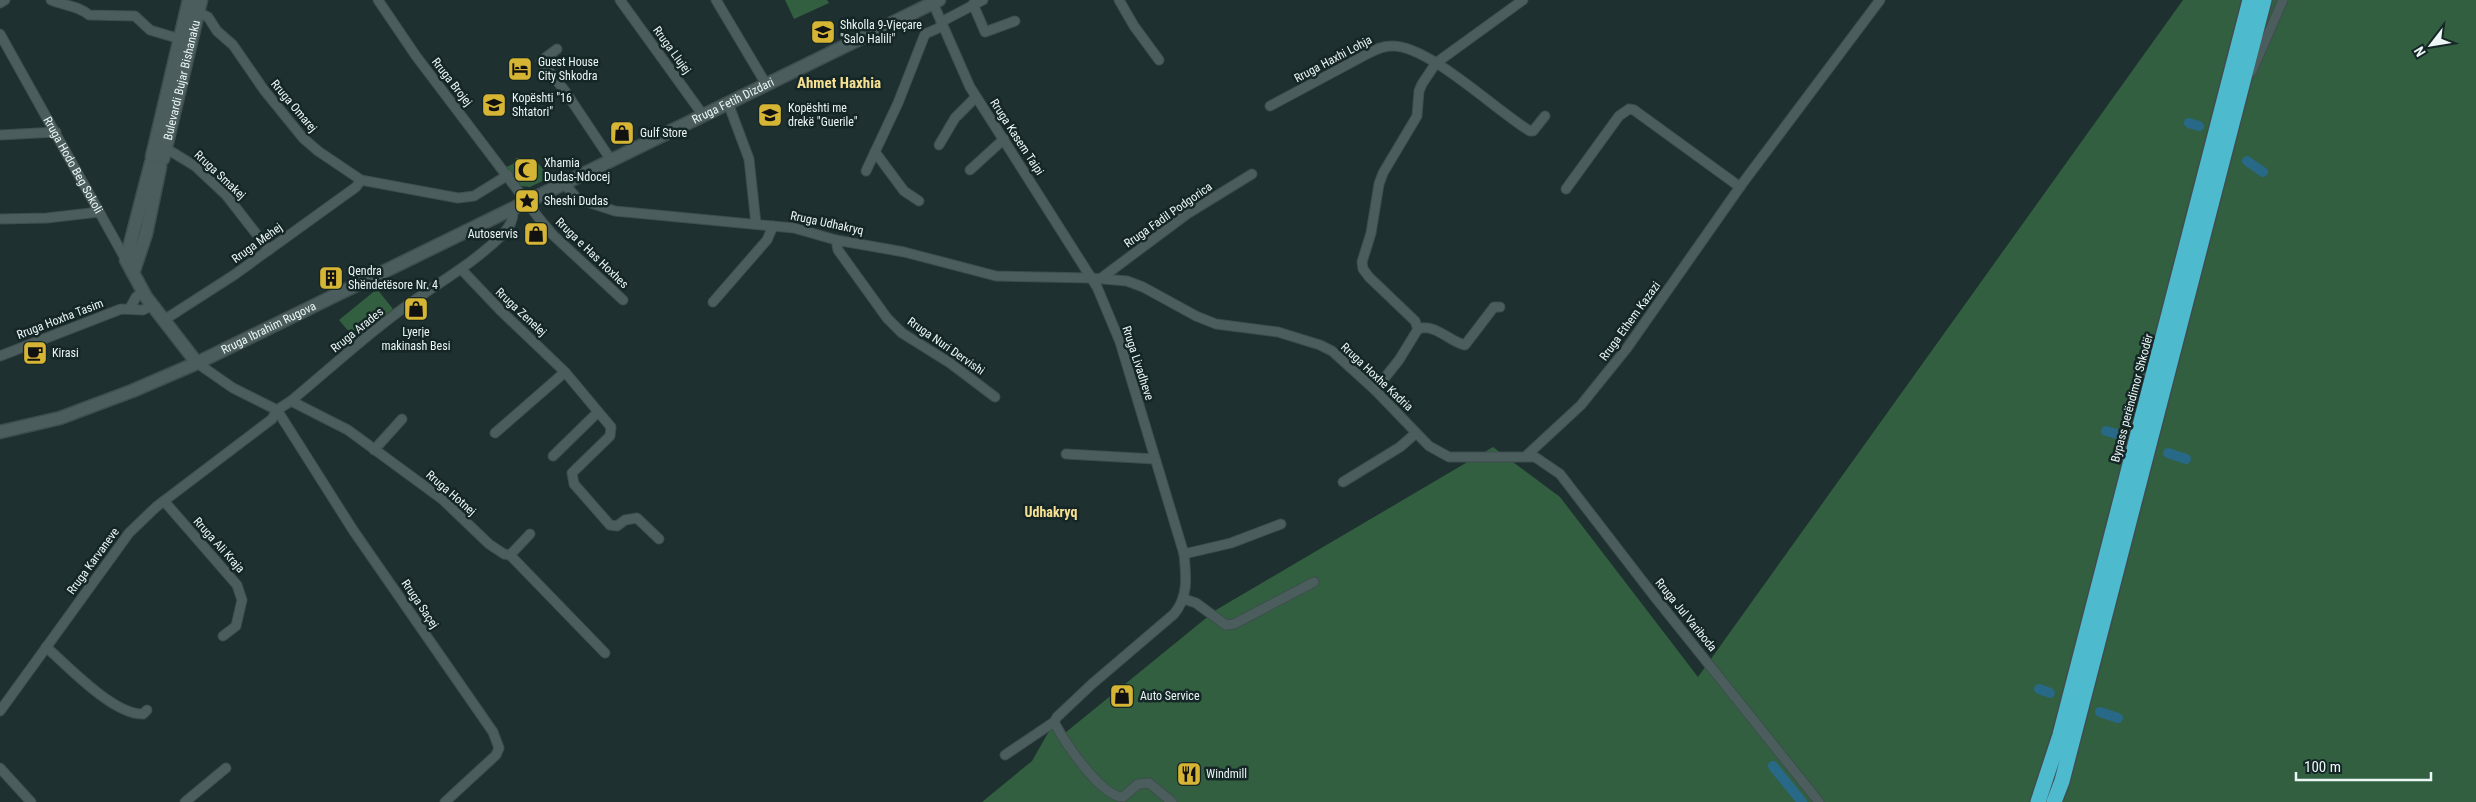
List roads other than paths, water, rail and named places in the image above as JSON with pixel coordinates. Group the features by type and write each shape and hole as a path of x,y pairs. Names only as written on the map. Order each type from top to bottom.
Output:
{"highway":[{"name":"Bypass perëndimor Shkodër","path":"2038,802 2060,735 2250,0"},
{"path":"2054,802 2062,781 2264,0"}],"main road":[{"name":"Rruga Fetih Dizdari","path":"528,201 936,2"},
{"name":"Bulevardi Bujar Bishanaku","path":"133,273 147,231 180,39 194,5"},
{"name":"Bulevardi Bujar Bishanaku","path":"126,260 159,159 194,5"},
{"name":"Rruga Ibrahim Rugova","path":"0,432 60,418 132,391 197,363 528,201"},
{"name":"Rruga Hodo Beg Sokoli","path":"126,260 147,298"},
{"path":"147,298 197,363"}],"street":[{"path":"0,3 5,0"},
{"path":"51,0 60,4 81,8 89,15 135,16 150,30 180,39"},
{"name":"Rruga Brojej","path":"378,0 416,56 528,201"},
{"name":"Rruga Llujej","path":"620,0 702,115"},
{"path":"716,0 766,84"},
{"path":"866,170 925,34 973,4 983,0"},
{"path":"1119,0 1134,26 1159,60"},
{"path":"1418,329 1415,321 1363,269 1362,262 1371,233 1379,184 1383,173 1417,116 1418,90 1436,63 1523,0"},
{"name":"Rruga Ethem Kazazi","path":"1526,456 1581,405 1628,348 1740,187 1880,0"},
{"path":"2238,102 2283,0"},
{"name":"Rruga Kasem Taipi","path":"936,2 942,24 976,98 1096,278"},
{"path":"973,4 986,32 1015,21"},
{"name":"Rruga Omarej","path":"194,5 208,17 217,31 233,45 264,90 303,138 318,151 361,180 458,198 474,196 508,175"},
{"name":"Rruga Hodo Beg Sokoli","path":"0,34 126,260"},
{"name":"Rruga Haxhi Lohja","path":"1270,106 1381,47 1393,45 1436,63 1530,131 1534,131 1545,116"},
{"path":"557,50 541,61 570,98 611,160"},
{"path":"939,144 955,118 976,98"},
{"path":"728,103 749,159 756,224"},
{"path":"1566,189 1619,116 1629,109 1634,110 1740,187"},
{"path":"0,135 56,132"},
{"path":"970,170 1004,139"},
{"path":"875,152 904,191 919,201"},
{"name":"Rruga Smakej","path":"159,159 195,166 226,195 269,250"},
{"name":"Rruga Fadil Podgorica","path":"1096,278 1187,214 1252,174"},
{"name":"Rruga Mehej","path":"164,320 269,250 356,187 361,180"},
{"name":"Rruga Udhakryq","path":"563,183 578,199 615,210 794,228 836,240 904,252 996,276 1096,278"},
{"name":"Rruga e Has Hoxhes","path":"528,201 553,235 623,300"},
{"name":"Rruga Arades","path":"277,410 291,401 377,329 420,296 462,270 509,226 514,216 513,208"},
{"path":"0,219 47,218 99,212"},
{"path":"713,302 767,240 773,226"},
{"name":"Rruga Nuri Dervishi","path":"836,240 838,250 887,318 902,333 950,362 995,397"},
{"name":"Rruga Zenelej","path":"462,270 500,310 565,372 612,432 572,473 574,484 610,525 617,526 626,520 637,518 659,539"},
{"name":"Rruga Hoxhe Kadria","path":"1096,278 1127,281 1143,286 1196,316 1216,324 1278,332 1320,345 1332,351 1375,390 1429,446 1449,457 1526,456"},
{"name":"Rruga Livadheve","path":"1096,278 1120,342 1184,554 1186,574 1184,599"},
{"path":"130,308 136,297 147,298"},
{"name":"Rruga Hoxha Tasim","path":"0,356 121,309 143,310 147,298"},
{"path":"1418,329 1432,328 1457,344 1465,345 1494,307 1500,307"},
{"path":"1375,390 1399,360 1418,329"},
{"path":"197,363 233,388 277,410"},
{"path":"495,433 565,372"},
{"name":"Rruga Hotnej","path":"291,401 348,430 442,499 489,544 504,554 510,555 605,653"},
{"name":"Rruga Karvaneve","path":"0,712 112,554 130,533 164,501 272,419 277,410"},
{"name":"Rruga Saçej","path":"277,410 353,530 497,740 499,748 491,762 445,802"},
{"path":"553,456 598,412"},
{"path":"374,450 402,419"},
{"path":"1343,482 1400,447 1416,433"},
{"path":"1066,454 1155,460"},
{"name":"Rruga Jul Variboda","path":"1526,456 1535,457 1560,474 1665,610 1819,802"},
{"name":"Rruga Ali Kraja","path":"164,501 238,585 242,600 236,626 223,636"},
{"path":"1184,554 1231,543 1281,524"},
{"path":"510,555 530,534"},
{"path":"1005,755 1054,722 1092,684 1174,614 1184,599 1196,603 1226,625 1234,624 1314,582"},
{"path":"46,647 95,691 134,712 143,714 148,710"},
{"path":"1054,722 1092,775 1116,797 1123,797 1138,784 1149,783 1172,802"},
{"path":"0,768 31,802"},
{"path":"185,802 226,768"}],"waterway":[{"path":"2189,123 2199,126"},
{"path":"2247,161 2263,172"},
{"path":"2106,431 2117,434"},
{"path":"2168,453 2186,459"},
{"path":"2039,689 2050,693"},
{"path":"2100,712 2118,718"},
{"path":"1773,766 1802,802"}],"place":[{"name":"Shkolla 9-Vjeçare \"Salo Halili\"","path":"823,32"},
{"name":"Guest House City Shkodra","path":"520,69"},
{"name":"Kopështi \"16 Shtatori\"","path":"494,105"},
{"name":"Kopështi me drekë \"Guerile\"","path":"770,115"},
{"name":"Gulf Store","path":"622,133"},
{"name":"Xhamia Dudas-Ndocej","path":"526,170"},
{"name":"Sheshi Dudas","path":"527,201"},
{"name":"Autoservis","path":"536,234"},
{"name":"Qendra Shëndetësore Nr. 4","path":"331,278"},
{"name":"Lyerje makinash Besi","path":"416,309"},
{"name":"Kirasi","path":"35,353"},
{"name":"Auto Service","path":"1122,696"},
{"name":"Windmill","path":"1189,774"}],"district":[{"name":"Ahmet Haxhia","path":"839,83"},
{"name":"Udhakryq","path":"1051,512"}]}
